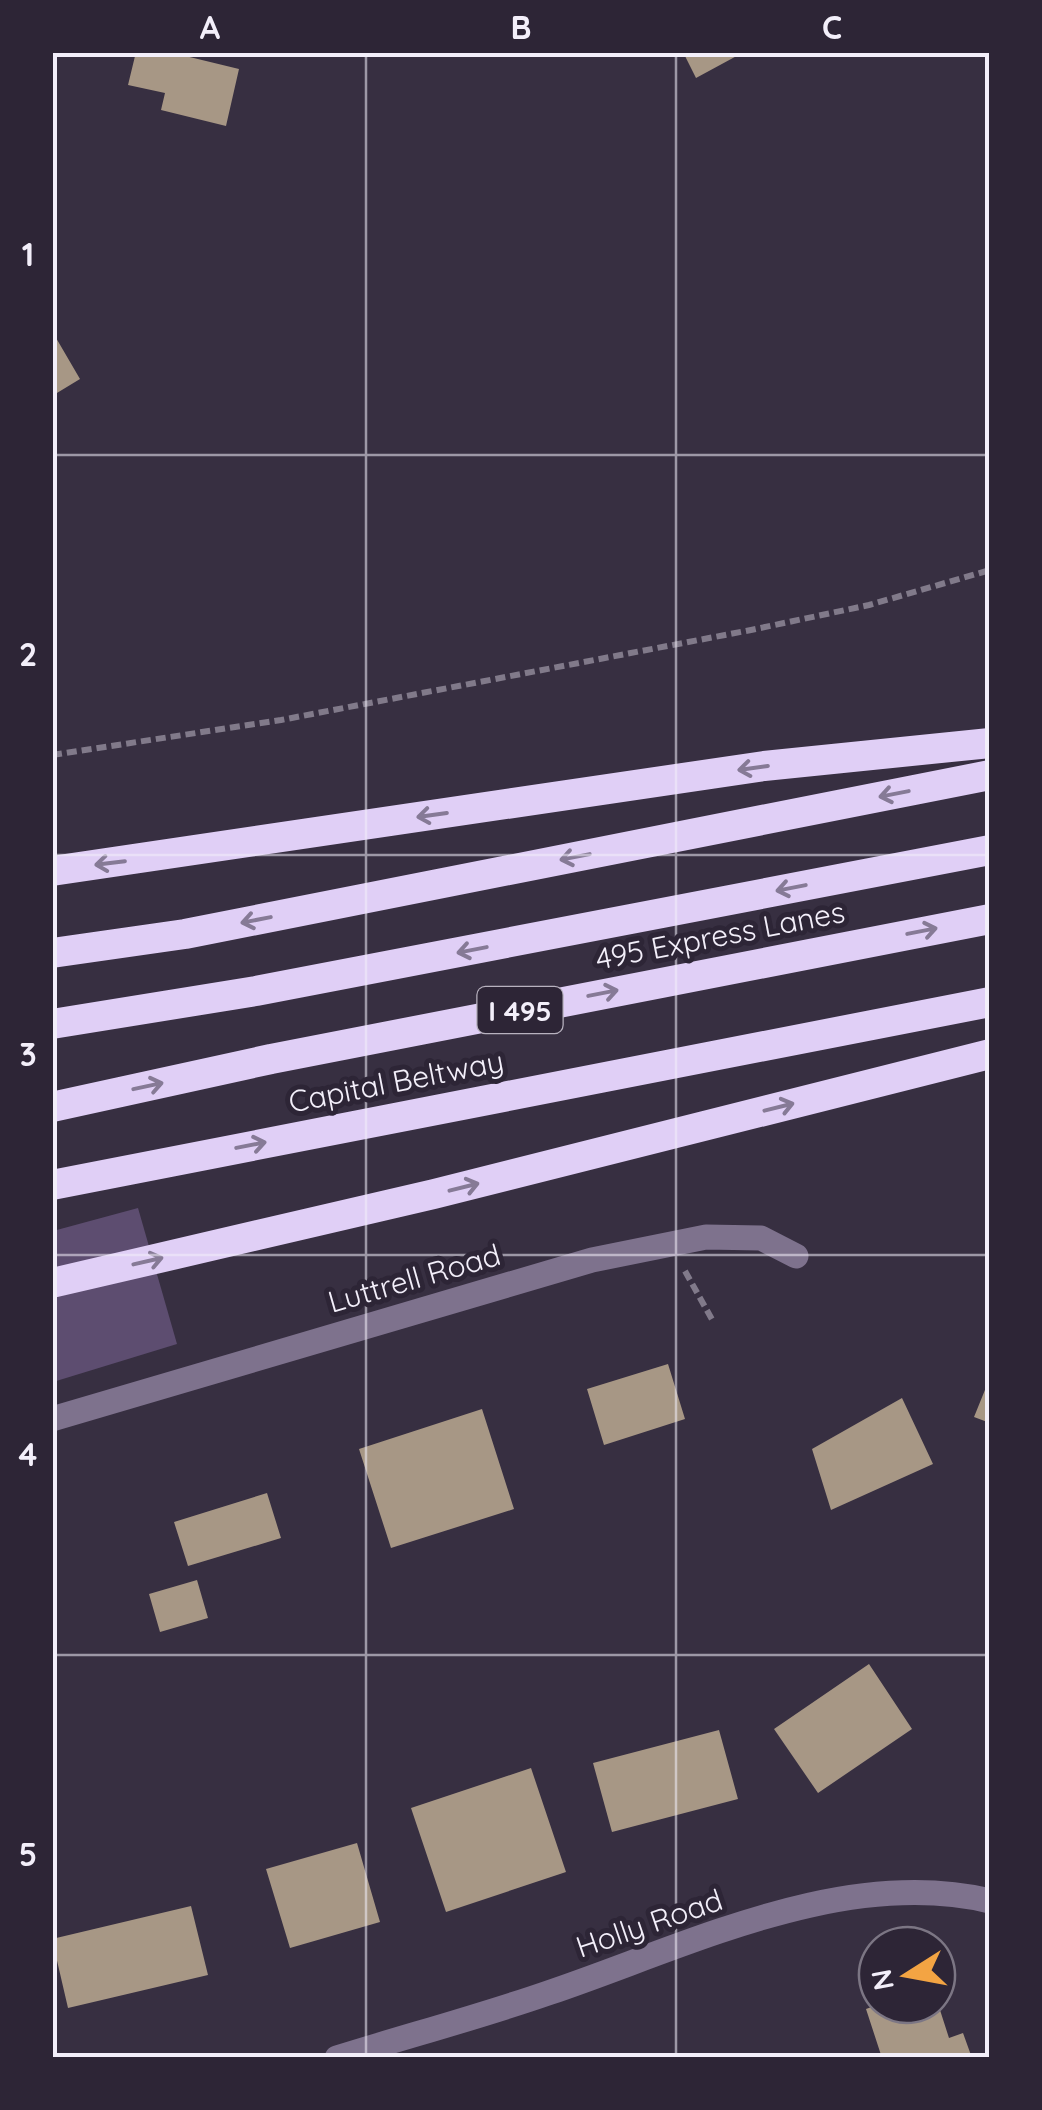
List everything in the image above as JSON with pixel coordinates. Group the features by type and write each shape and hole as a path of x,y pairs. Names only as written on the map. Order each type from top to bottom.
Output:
{"highway":[{"path":"52,871 764,766 990,742"},
{"path":"52,953 185,934 990,775"},
{"name":"495 Express Lanes","path":"52,1024 256,991 990,850"},
{"name":"495 Express Lanes","path":"52,1107 271,1059 990,918"},
{"name":"Capital Beltway","path":"52,1186 990,1002"},
{"path":"52,1283 434,1194 990,1054"}],"street":[{"name":"Luttrell Road","path":"52,1419 592,1260 706,1236 761,1238 796,1256"},
{"name":"Holly Road","path":"337,2058 550,1993 770,1917 846,1898 932,1892 990,1902"}],"path":[{"path":"52,755 281,720 751,630 868,605 990,570"},
{"path":"670,1244 714,1323"}],"shaded area":[{"path":"138,1208 177,1344 53,1382 53,1231"}],"building":[{"path":"136,52 169,52 239,69 226,126 161,110 165,93 128,85"},
{"path":"683,52 744,52 696,78"},
{"path":"52,331 80,379 52,396"},
{"path":"668,1364 685,1419 604,1445 587,1389"},
{"path":"990,1380 990,1423 974,1417"},
{"path":"902,1398 933,1464 831,1510 812,1449"},
{"path":"482,1409 514,1509 391,1548 359,1449"},
{"path":"267,1493 281,1538 188,1566 174,1522"},
{"path":"197,1580 208,1618 160,1632 149,1594"},
{"path":"869,1664 912,1729 818,1793 774,1729"},
{"path":"719,1730 738,1799 612,1832 593,1763"},
{"path":"531,1768 566,1872 446,1912 411,1808"},
{"path":"357,1843 380,1922 290,1948 266,1869"},
{"path":"191,1906 208,1975 68,2008 52,1939"},
{"path":"871,2025 945,2025 949,2038 963,2033 972,2058 882,2058"}]}
